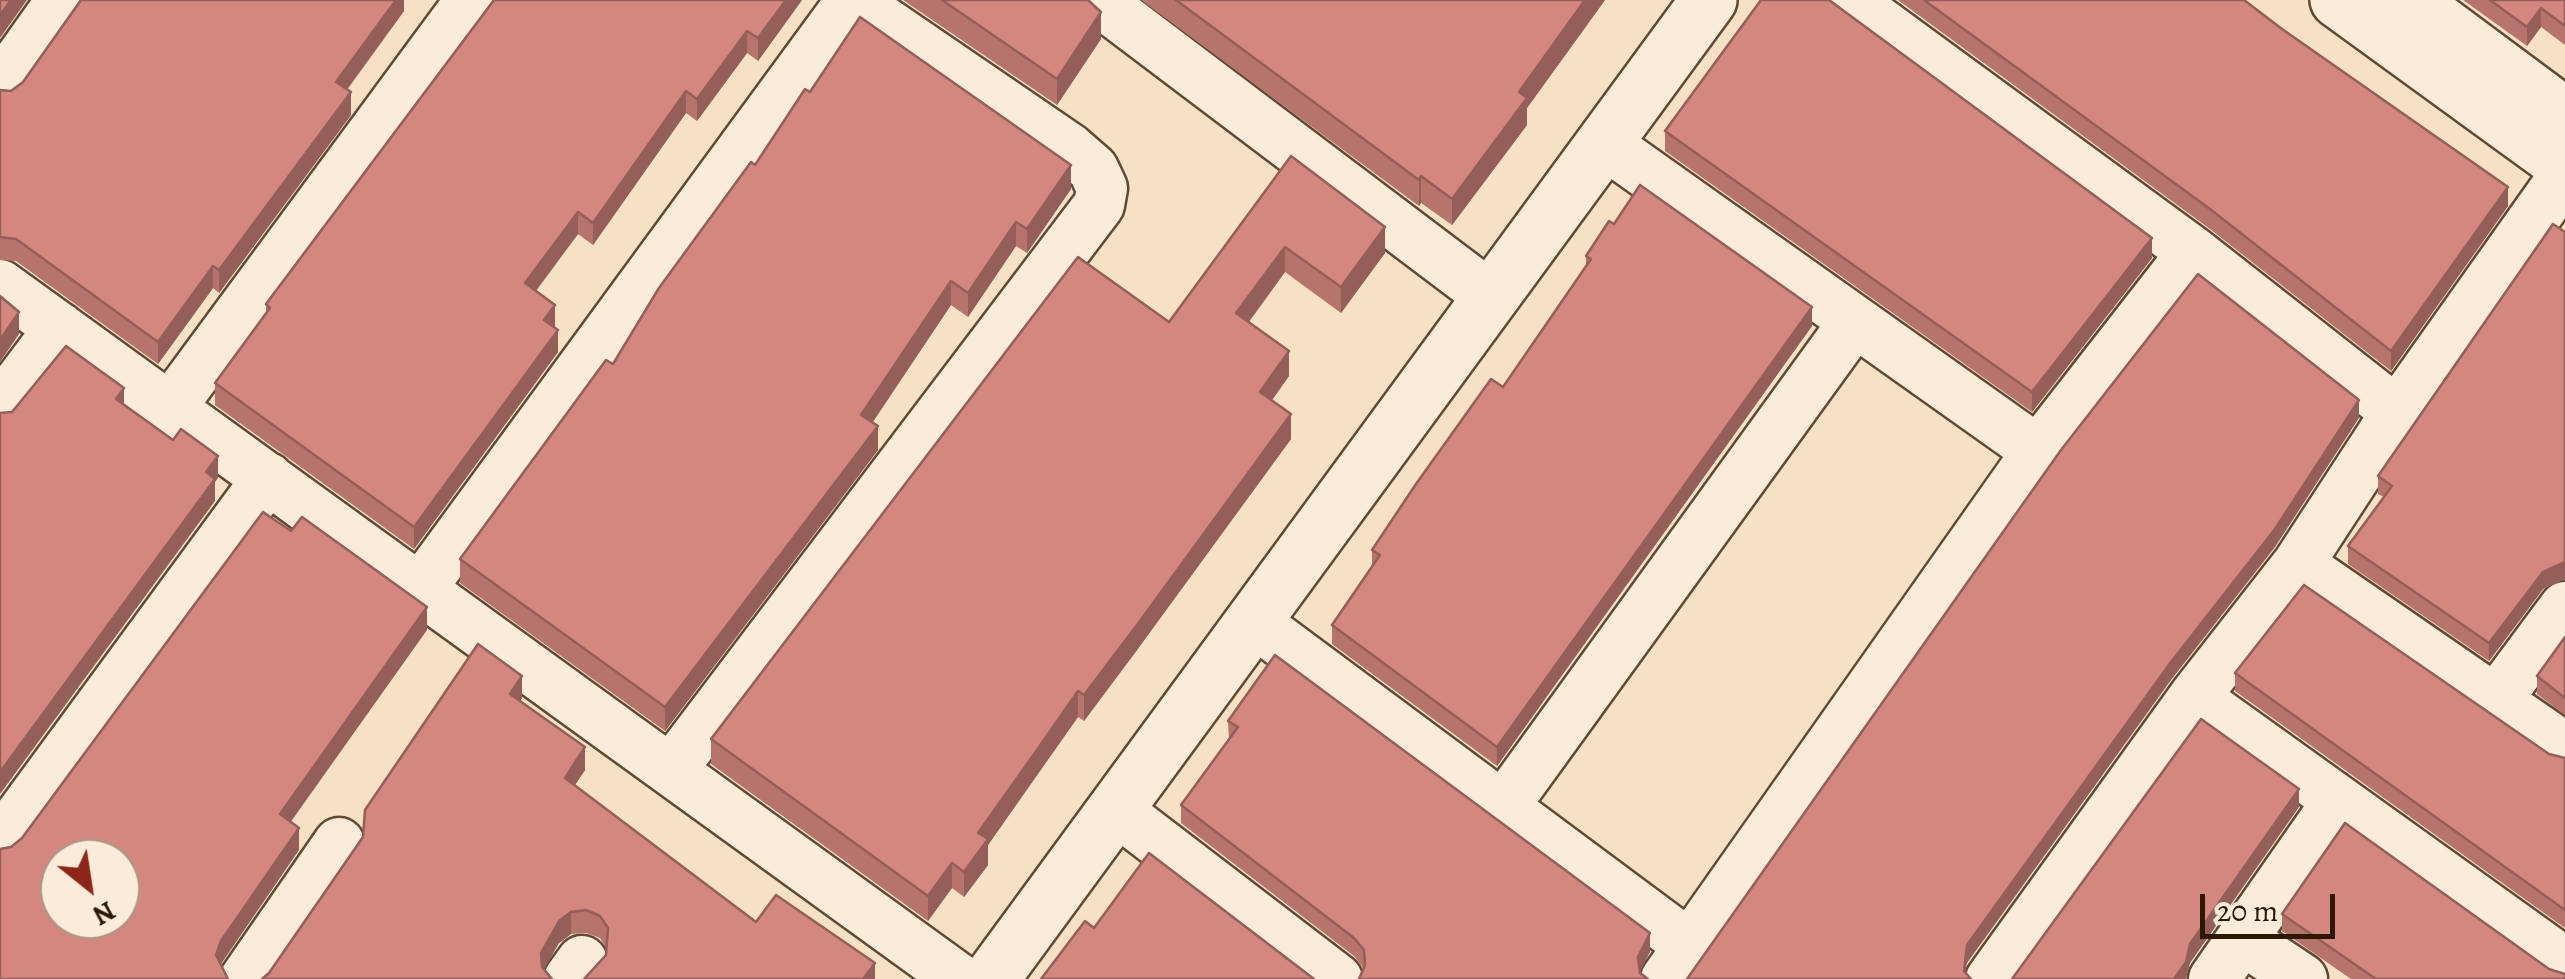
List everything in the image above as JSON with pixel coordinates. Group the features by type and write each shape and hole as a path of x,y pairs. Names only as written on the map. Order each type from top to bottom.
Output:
{"street":[{"path":"0,87 62,0"},
{"path":"170,408 471,0"},
{"path":"420,588 852,0 1070,149 1093,169 1102,188 1099,205 671,770"},
{"path":"1098,0 1491,297"},
{"path":"1849,0 2193,252 2397,412"},
{"path":"2338,0 2565,165"},
{"path":"2410,0 2565,116"},
{"path":"991,979 1604,143 1692,6"},
{"path":"1604,143 2038,450"},
{"path":"1991,979 2194,698 2298,564 2397,412 2565,175"},
{"path":"1253,621 1503,807 1678,962 2038,450 2193,252"},
{"path":"0,284 959,979"},
{"path":"1503,807 1855,321"},
{"path":"0,408 60,328"},
{"path":"0,843 268,478"},
{"path":"2298,564 2565,748"},
{"path":"2496,700 2565,607"},
{"path":"2194,698 2565,963"},
{"path":"2214,979 2338,801"},
{"path":"1115,810 1337,979"},
{"path":"245,979 339,843"},
{"path":"2242,939 2302,979"}],"building":[{"path":"0,0 11,0 0,15"},
{"path":"81,0 396,0 336,82 351,92 219,270 213,266 158,342 16,239 0,237 0,90 11,91 23,82"},
{"path":"494,0 786,0 758,38 747,31 697,99 686,91 593,223 578,212 525,283 555,305 544,320 558,330 414,527 215,383 270,308 266,304"},
{"path":"942,0 1088,0 1101,12 1057,79"},
{"path":"1176,0 1585,0 1519,92 1527,98 1452,199 1421,176 1419,180"},
{"path":"1761,0 1829,0 2152,238 2032,392 1665,131"},
{"path":"1924,0 2244,0 2508,187 2391,351 2210,209"},
{"path":"2490,0 2565,0 2565,26 2541,8 2527,27"},
{"path":"860,17 1071,165 1027,229 1016,222 968,293 951,281 861,415 878,426 665,707 460,559 606,360 613,364 659,288 751,162 755,165 805,89 810,92"},
{"path":"1291,156 1385,227 1341,287 1285,247 1236,313 1289,351 1260,392 1291,414 1084,695 1078,691 978,833 988,839 964,872 952,863 928,896 711,739 1078,257 1169,322"},
{"path":"1640,185 1812,307 1497,747 1332,625 1380,555 1372,550 1416,484 1491,379 1503,387 1591,259 1586,256 1609,221 1614,224"},
{"path":"2553,224 2565,232 2565,562 2543,572 2489,643 2348,546 2392,486 2378,476"},
{"path":"2198,274 2359,400 2275,529 2171,662 1967,945 1964,971 1971,979 1687,979 2061,450"},
{"path":"0,296 19,312 0,340"},
{"path":"66,346 124,388 116,399 173,440 181,429 218,456 206,472 215,479 0,772 0,413 12,412"},
{"path":"263,512 291,531 302,517 427,607 280,814 299,828 221,941 216,955 228,979 0,979 0,849 11,847 22,838"},
{"path":"2304,585 2549,754 2565,758 2565,910 2235,673"},
{"path":"2565,637 2565,698 2537,676"},
{"path":"478,644 522,676 510,694 585,747 565,778 756,922 776,895 875,963 863,979 584,979 606,955 608,928 600,916 586,910 571,912 559,921 541,953 542,967 552,979 262,979 363,837 365,810"},
{"path":"1275,655 1650,933 1638,957 1640,973 1648,979 1359,979 1365,965 1364,950 1354,938 1181,805 1238,727 1228,721"},
{"path":"2201,719 2299,789 2190,944 2186,962 2174,979 2012,979"},
{"path":"2345,823 2549,969 2565,974 2565,979 2376,979 2282,914"},
{"path":"1149,853 1314,979 1041,979 1085,921 1094,928"}]}
